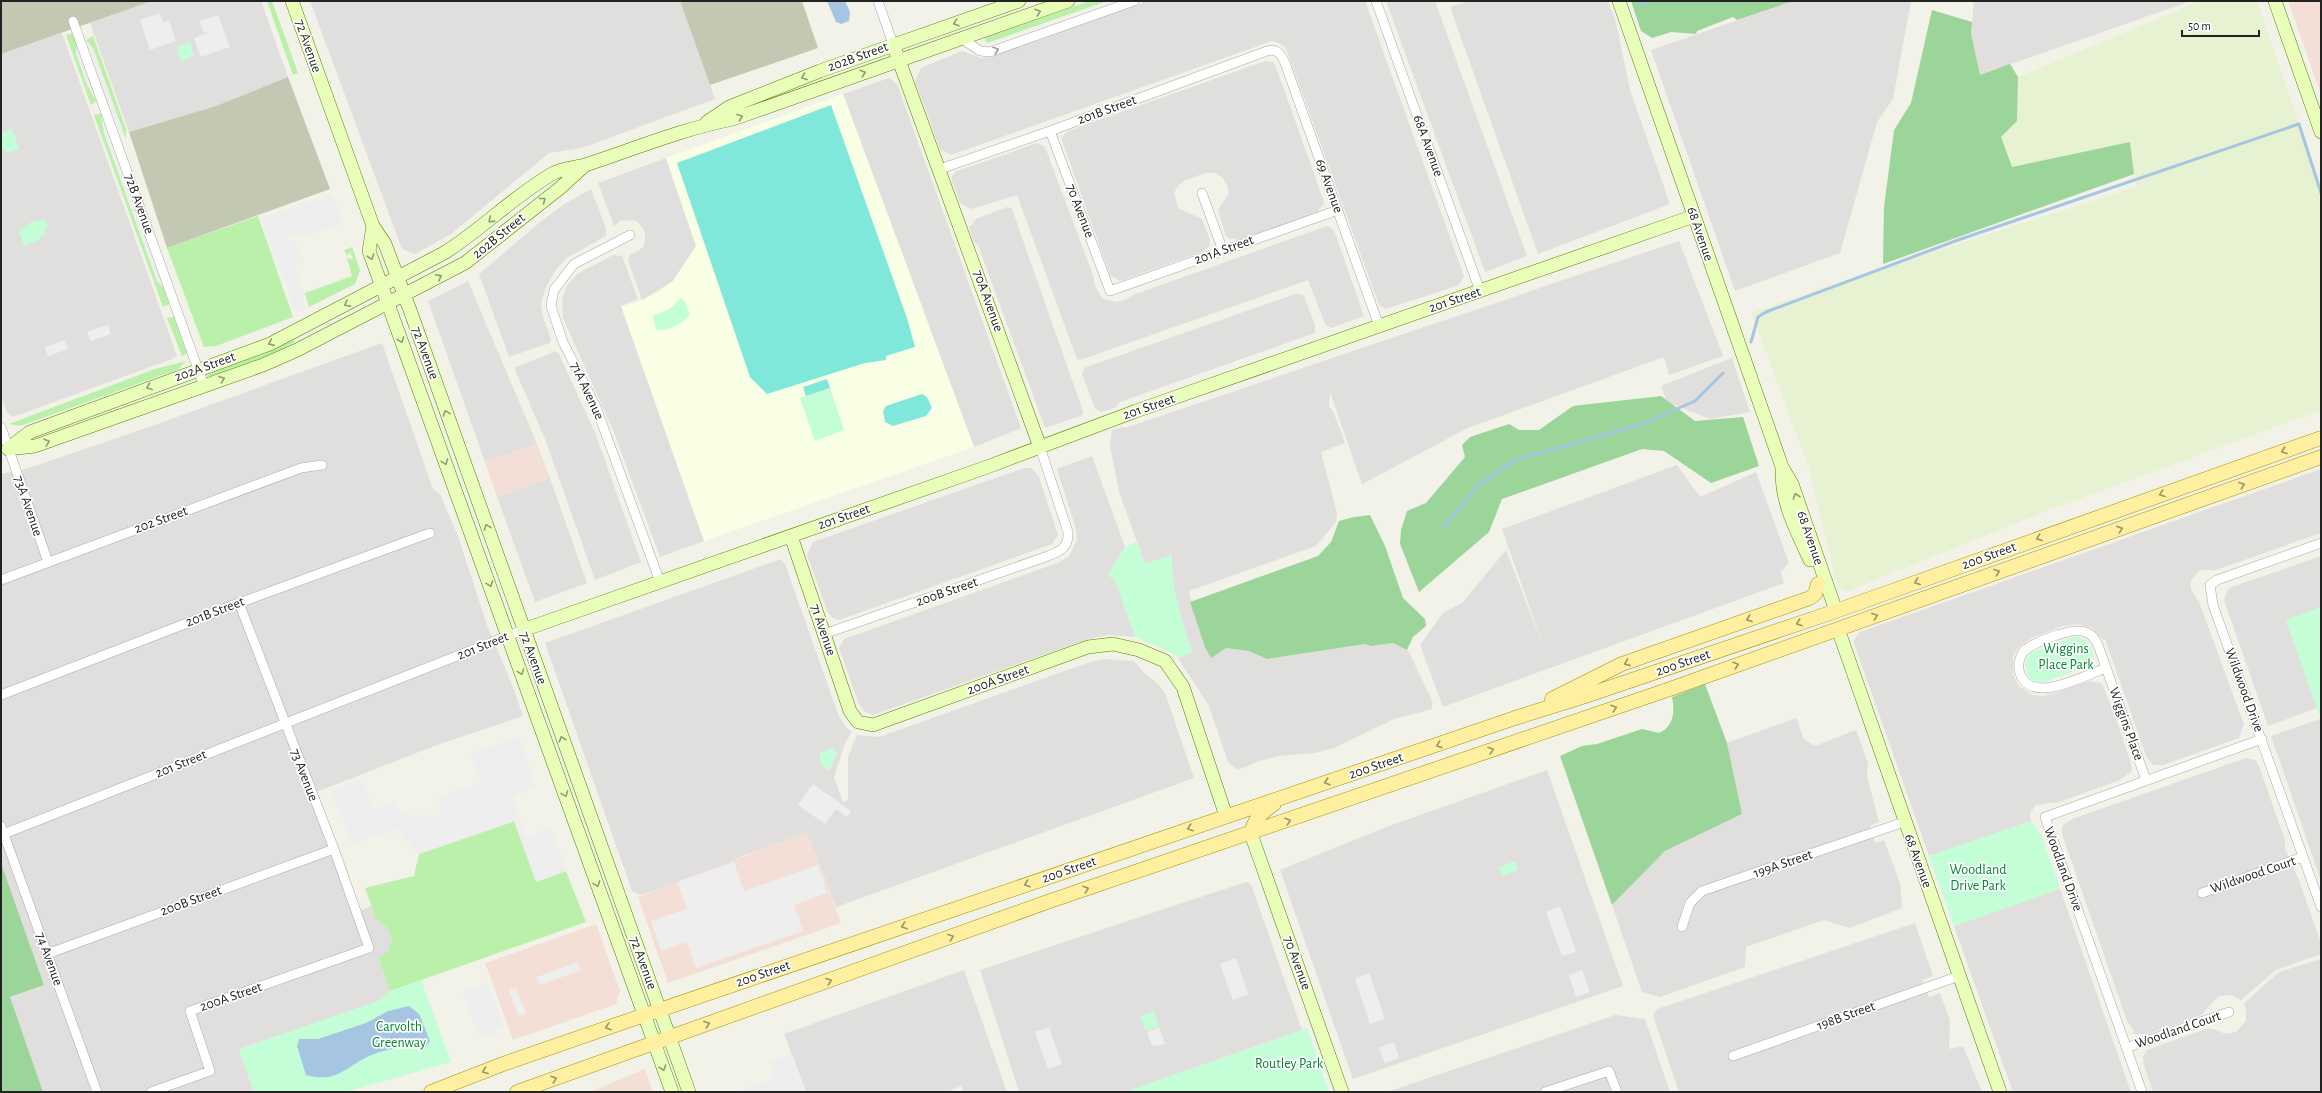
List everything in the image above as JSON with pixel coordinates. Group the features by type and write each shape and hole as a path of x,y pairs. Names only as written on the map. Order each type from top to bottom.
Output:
{"main road":[{"name":"72 Avenue","path":"292,1 372,226 385,244 404,295 689,1092"},
{"name":"202B Street","path":"702,125 729,107 893,44 1019,1"},
{"name":"202B Street","path":"397,278 468,239 535,185 554,172 585,165 702,125 733,119 1068,1"},
{"name":"68 Avenue","path":"1619,1 1782,467 1792,484 1836,611"},
{"path":"2275,1 2318,112 2321,132"},
{"path":"893,44 900,60"},
{"name":"70A Avenue","path":"900,60 1040,447"},
{"name":"202B Street","path":"404,295 445,274 482,251 585,165"},
{"name":"201 Street","path":"523,630 791,536 1040,447 1097,425 1694,216"},
{"name":"72 Avenue","path":"372,226 369,251 381,286 672,1092"},
{"name":"202A Street","path":"5,450 30,432 198,369 270,344 397,278"},
{"name":"202A Street","path":"5,450 35,446 204,386 297,350 404,295"},
{"name":"200 Street","path":"430,1092 503,1064 1226,816 1836,611 2321,438"},
{"name":"200 Street","path":"517,1092 1050,901 1251,834 1838,629 2321,457"},
{"name":"68 Avenue","path":"1782,467 1782,489 1818,584"},
{"name":"71 Avenue","path":"791,536 850,712 858,722"},
{"path":"1515,718 1622,664 1810,598 1815,594 1818,584"},
{"name":"68 Avenue","path":"1838,629 1904,822 2000,1092"},
{"name":"200A Street","path":"858,722 873,725 1088,647 1113,644 1139,650 1165,661 1183,687 1226,816"},
{"path":"1251,834 1253,823 1262,812 1282,797"},
{"name":"70 Avenue","path":"1251,834 1342,1092"}],"street":[{"path":"878,1 893,44"},
{"path":"961,38 980,51 990,52 1134,1"},
{"name":"68A Avenue","path":"1376,1 1480,291"},
{"name":"72B Avenue","path":"73,21 204,386"},
{"name":"201B Street","path":"940,169 1050,131 1261,53 1274,50"},
{"name":"69 Avenue","path":"1274,50 1279,52 1286,63 1379,326"},
{"name":"70 Avenue","path":"1050,131 1110,291"},
{"path":"1202,193 1222,251"},
{"name":"201A Street","path":"1110,291 1338,210"},
{"name":"71A Avenue","path":"630,235 574,264 554,290 551,306 563,342 596,406 660,582"},
{"name":"73A Avenue","path":"1,427 5,450 48,562"},
{"name":"70A Avenue","path":"1040,447 1066,523 1068,538 1066,544"},
{"name":"202 Street","path":"1,580 301,468 322,465"},
{"name":"201B Street","path":"1,695 239,603 430,533"},
{"name":"Wildwood Drive","path":"2321,543 2217,580 2210,585 2213,605 2321,907"},
{"name":"200B Street","path":"824,634 1048,556 1064,549 1066,544"},
{"name":"73 Avenue","path":"239,603 284,723 334,849 369,948"},
{"name":"201 Street","path":"2,832 284,723 374,690 523,630"},
{"name":"Wiggins Place","path":"2106,668 2054,687 2038,689 2025,682 2019,668 2021,656 2026,649 2066,632 2077,630 2088,633 2095,640 2106,668 2146,780"},
{"name":"Woodland Drive","path":"2142,1092 2045,818 2262,739"},
{"name":"199A Street","path":"1682,927 1690,903 1702,890 1904,822"},
{"name":"74 Avenue","path":"2,832 97,1092"},
{"name":"200B Street","path":"47,954 334,849"},
{"name":"Wildwood Court","path":"2202,893 2303,858"},
{"name":"200A Street","path":"151,1092 210,1071 190,1011 369,948"},
{"name":"198B Street","path":"1734,1056 1959,976"},
{"name":"Woodland Court","path":"2126,1048 2229,1012"},
{"path":"1545,1092 1610,1071 1617,1092"}],"shaded area":[{"path":"1,1 152,1 1,54"},
{"path":"152,1 261,1 288,77 216,106 129,132 90,23"},
{"path":"310,1 680,1 715,99 582,148 549,153 451,234 415,254 402,249"},
{"path":"680,1 802,1 818,48 710,85"},
{"path":"827,1 845,1 850,12 849,21 841,24 836,22"},
{"path":"1148,1 1365,1 1464,276 1459,285 1386,309 1379,305 1287,51 1284,46 1272,41 951,155 940,149 915,81 921,68 962,51 981,58 990,57"},
{"path":"1386,1 1435,1 1527,256 1485,272"},
{"path":"1468,1 1608,1 1616,22 1630,90 1670,204 1538,254 1450,7"},
{"path":"1793,1 1911,1 1893,99 1877,122 1840,253 1735,291 1651,50"},
{"path":"1974,1 2191,1 1980,75 1971,33"},
{"path":"2200,1 2257,1 2321,187 2321,410 2044,512 1848,591 1838,587 1808,465 1752,314 1756,311 1876,270 2136,187 2130,142 2012,167 2001,137 2017,121 2018,77"},
{"path":"2288,1 2321,1 2321,94"},
{"path":"160,13 163,22 169,20 176,41 150,50 140,20"},
{"path":"218,15 230,47 201,57 194,38 213,31 204,33 199,21"},
{"path":"62,33 177,356 13,417 7,413 1,395 1,54"},
{"path":"87,42 93,48 124,135 121,137"},
{"path":"77,45 94,94 88,87 76,54"},
{"path":"1265,61 1273,62 1276,67 1323,199 1324,204 1319,211 1237,241 1236,238 1231,239 1226,236 1218,210 1228,195 1228,187 1223,178 1215,173 1205,173 1184,181 1178,186 1174,193 1178,208 1202,219 1210,240 1209,246 1205,251 1120,281 1110,275 1061,138 1068,131"},
{"path":"288,77 330,189 167,248 129,132 216,106"},
{"path":"889,78 897,84 1021,428 974,447 843,94"},
{"path":"843,94 974,447 704,541 621,306 639,302 660,291 673,281 696,246 666,158"},
{"path":"831,105 907,318 915,347 886,356 886,360 865,363 767,394 750,377 677,163"},
{"path":"103,120 164,288 157,281 104,133"},
{"path":"1037,143 1045,147 1093,275 1095,286 1102,298 1116,302 1124,300 1133,295 1327,226 1334,230 1364,316 1331,328 1325,324 1308,280 1080,360 1077,359 1017,195 971,209 960,203 952,181 952,176 957,171"},
{"path":"666,158 696,246 673,281 642,300 628,260 630,254 635,253 643,247 645,232 638,222 633,220 620,221 614,226 598,183"},
{"path":"591,189 606,228 606,236 567,258 557,268 546,287 541,304 543,317 551,339 550,343 509,357 479,274 539,223 563,205"},
{"path":"332,194 344,223 301,238 299,233 289,236 292,243 296,242 304,264 294,267 305,293 303,302 305,309 296,314 261,218"},
{"path":"1007,207 1012,209 1083,411 1083,415 1045,428 978,245 974,242 969,228 976,219"},
{"path":"1679,241 1723,356 1669,375 1664,357 1468,428 1362,484 1330,392 1329,407 1333,411 1345,443 1321,452 1337,513 1336,522 1316,546 1189,591 1196,621 1226,648 1249,651 1267,659 1365,644 1371,646 1393,643 1407,650 1410,654 1432,701 1432,709 1394,719 1334,748 1315,753 1279,756 1259,761 1238,770 1228,762 1209,706 1178,658 1192,652 1177,607 1171,571 1172,555 1145,564 1119,492 1110,445 1112,430 1121,427 1128,427"},
{"path":"613,255 622,256 638,299 621,306 704,541 660,557 613,430 563,318 562,300 566,287 577,274"},
{"path":"468,281 537,444 485,462 428,301"},
{"path":"1298,293 1304,296 1315,325 1315,333 1120,402 1115,408 1101,412 1095,408 1082,374 1084,368"},
{"path":"108,325 111,334 91,341 87,332"},
{"path":"65,340 68,349 48,356 45,347"},
{"path":"382,343 433,489 440,494 458,536 487,625 513,687 523,716 437,745 311,794 357,912 371,906 376,919 387,927 392,939 388,951 378,959 390,991 379,1001 239,1049 254,1092 43,1092 10,997 44,985 1,863 1,474 26,469 146,428"},
{"path":"556,351 559,354 596,435 641,562 595,580 545,439 515,370 516,367"},
{"path":"1732,358 1750,412 1710,419 1667,402 1661,386"},
{"path":"827,379 830,388 806,396 803,387"},
{"path":"922,394 927,397 932,408 926,416 893,426 885,422 883,411 886,406"},
{"path":"537,444 550,478 497,497 485,462"},
{"path":"1092,456 1125,547 1108,575 1115,580 1135,637 1108,635 1088,639 873,715 864,711 859,704 839,648 844,639 1060,562 1069,556 1077,540 1076,529 1057,469"},
{"path":"1677,465 1700,497 1756,472 1789,563 1781,572 1784,583 1443,707 1420,645 1443,613 1463,602 1506,550 1543,646 1502,529"},
{"path":"1024,468 1031,468 1039,477 1058,535 1052,544 839,620 833,618 828,613 807,555 813,542"},
{"path":"2321,469 2321,533 2216,570 2200,570 2191,580 2191,589 2199,602 2244,724 2239,738 2163,765 2153,765 2146,756 2105,639 2103,640 2092,628 2078,624 2063,626 2032,638 2019,647 2013,656 2013,674 2018,685 2032,695 2044,696 2089,681 2101,683 2118,724 2131,763 2132,771 2120,780 2059,802 2036,805 2030,813 2031,821 1929,856 1855,646 1854,640 1860,632"},
{"path":"550,478 587,583 535,602 497,497"},
{"path":"2321,556 2321,607 2286,620 2317,708 2268,726 2224,600 2229,588"},
{"path":"781,559 785,564 838,714 845,726 852,732 845,743 834,777 843,802 848,800 848,757 857,735 879,737 1090,662 1105,659 1134,661 1142,671 1158,684 1165,693 1194,778 836,907 807,833 737,858 734,862 641,895 632,891 545,643"},
{"path":"1796,718 1804,739 1815,746 1856,730 1868,763 1867,776 1879,822 1870,826 1875,843 1884,840 1900,883 1902,908 1850,928 1824,920 1746,947 1745,967 1660,997 1642,992 1612,905 1665,851 1742,814 1727,743"},
{"path":"2320,719 2321,720 2321,881 2271,736"},
{"path":"519,737 536,788 513,796 527,837 551,829 566,871 536,882 514,821 419,854 395,828 352,845 332,791 363,780 374,809 396,800 401,813 412,816 440,814 439,798 480,783 470,753"},
{"path":"2246,758 2255,760 2259,766 2285,840 2285,849 2299,880 2321,943 2321,954 2276,970 2241,1000 2231,995 2219,996 2200,1016 2148,1034 2134,1034 2132,1032 2134,1031 2127,1021 2063,837 2062,828 2064,824 2075,818"},
{"path":"1547,770 1623,986 1353,1079 1280,870 1389,826"},
{"path":"813,784 851,811 847,817 836,809 825,824 798,805"},
{"path":"807,832 841,923 668,983 638,897"},
{"path":"734,862 744,891 818,865 827,893 794,905 803,931 696,968 687,942 661,951 651,921 687,909 677,882"},
{"path":"1246,882 1251,884 1302,1030 1125,1092 1019,1092 980,970"},
{"path":"1260,884 1262,884 1296,978 1293,979"},
{"path":"2060,889 2131,1092 2013,1092 1954,926"},
{"path":"1560,906 1576,952 1562,956 1546,912"},
{"path":"1915,923 1933,976 1922,980 1929,997 1940,993 1950,1020 1949,1049 1963,1046 1982,1092 1679,1092 1653,1016 1657,1009"},
{"path":"596,924 620,991 616,1004 513,1040 485,963"},
{"path":"1236,958 1248,994 1233,1000 1220,964"},
{"path":"2321,959 2321,1092 2153,1092 2143,1063 2144,1059 2142,1058 2147,1050 2205,1029 2210,1028 2226,1034 2236,1032 2246,1021 2246,1010 2244,1003 2279,972"},
{"path":"578,962 581,970 540,985 537,977"},
{"path":"964,970 1007,1092 963,1092 961,1086 947,1092 806,1092 784,1034"},
{"path":"1582,970 1590,992 1576,997 1569,975"},
{"path":"1369,973 1385,1019 1370,1024 1355,979"},
{"path":"488,983 504,1027 496,1030 497,1032 480,1038 463,992"},
{"path":"516,988 526,1013 519,1016 509,990"},
{"path":"409,1006 419,1014 430,1041 426,1046 413,1046 386,1050 364,1058 342,1072 327,1077 306,1075 297,1046 299,1039 318,1039 366,1023 388,1011"},
{"path":"1615,1015 1645,1019 1670,1092 1387,1092"},
{"path":"1309,1017 1336,1092 1331,1088 1307,1018"},
{"path":"1049,1027 1062,1064 1048,1069 1035,1032"},
{"path":"1159,1027 1165,1044 1152,1046 1147,1032"},
{"path":"1394,1042 1399,1058 1385,1063 1379,1048"},
{"path":"792,1054 806,1092 738,1092 773,1079 770,1061"},
{"path":"645,1069 653,1092 590,1092 626,1077"}],"green space":[{"path":"267,1 272,1 298,73 293,75"},
{"path":"1089,1 1107,1 987,43 985,38"},
{"path":"1631,1 1793,1 1737,20 1733,17 1697,31 1696,34 1671,32 1652,38 1641,31"},
{"path":"1932,10 1972,22 1971,33 1980,75 2010,64 2018,77 2017,121 2001,137 2012,167 2130,142 2134,174 1883,264 1884,207 1894,130 1911,103"},
{"path":"72,33 77,45 76,54 88,87 96,101 91,105 66,35"},
{"path":"93,36 126,129 126,139 93,48 86,40"},
{"path":"190,43 194,56 181,61 177,47"},
{"path":"101,114 104,133 157,281 164,288 169,304 163,307 94,115"},
{"path":"12,129 19,149 7,153 1,147 1,133"},
{"path":"258,216 293,317 216,346 204,347 167,248"},
{"path":"44,220 48,227 44,230 45,235 39,237 40,240 24,246 19,231 33,221"},
{"path":"352,247 360,270 355,284 309,307 305,293 352,276 347,258 353,259 350,252 347,256 344,250"},
{"path":"681,298 684,300 690,314 688,317 680,324 665,330 656,330 653,316 670,309"},
{"path":"174,317 187,354 182,356 167,318"},
{"path":"293,339 295,342 270,355 211,377 207,375"},
{"path":"186,361 179,369 20,426 9,424 155,369"},
{"path":"830,388 844,430 815,441 800,398"},
{"path":"1661,396 1695,421 1743,417 1759,466 1711,483 1664,451 1642,449 1502,499 1489,532 1419,592 1400,544 1401,530 1407,511 1426,503 1465,457 1462,445 1470,437 1509,424 1519,430 1539,430 1573,406"},
{"path":"1370,515 1385,546 1403,598 1425,619 1426,626 1413,637 1407,650 1393,643 1371,646 1365,644 1267,659 1249,651 1226,648 1211,658 1205,647 1190,602 1318,556 1331,542 1339,521"},
{"path":"1137,542 1145,564 1172,555 1175,592 1192,652 1178,658 1171,652 1135,637 1115,580 1108,575 1125,547"},
{"path":"2321,607 2321,720 2286,620"},
{"name":"Wiggins Place Park","path":"2073,637 2084,639 2091,646 2093,655 2089,665 2045,682 2037,682 2029,678 2025,664 2030,653"},
{"path":"1705,684 1727,743 1742,814 1665,851 1612,905 1560,756 1582,746 1597,744 1642,729 1659,733 1668,727 1672,718 1672,697"},
{"path":"832,748 837,753 830,769 827,770 820,763 820,753"},
{"path":"515,821 536,882 566,871 586,922 390,991 378,958 388,951 392,939 387,927 376,919 365,888 414,876 419,854"},
{"name":"Woodland Drive Park","path":"2031,821 2041,835 2060,889 1954,926 1929,856"},
{"path":"1515,861 1518,870 1502,876 1499,867"},
{"path":"1,863 44,985 10,997 43,1092 1,1092"},
{"name":"Carvolth Greenway","path":"421,980 451,1062 346,1092 254,1092 239,1049 379,1001 390,991"},
{"path":"1154,1011 1159,1026 1146,1031 1140,1016"},
{"name":"Routley Park","path":"1307,1028 1329,1092 1125,1092 1302,1030"}],"waterway":[{"path":"1641,4 1649,1"},
{"path":"1751,342 1758,317 1766,312 1958,240 2299,124 2321,193"},
{"path":"1444,527 1478,486 1515,460 1640,425 1695,401 1723,373"}]}
